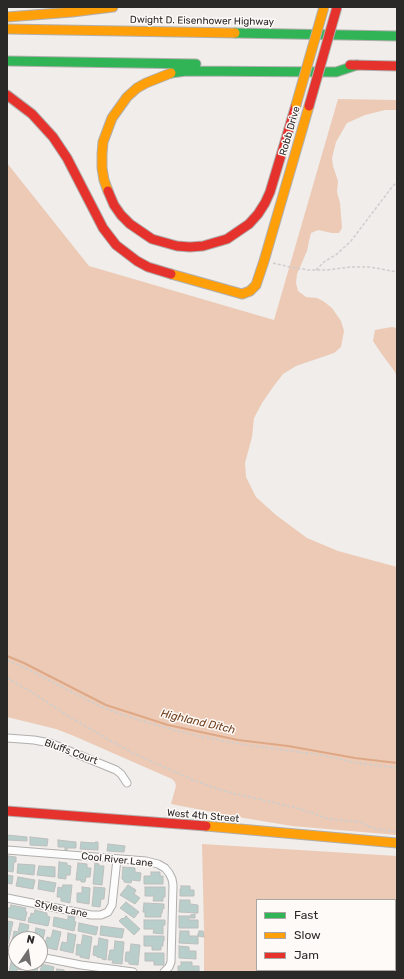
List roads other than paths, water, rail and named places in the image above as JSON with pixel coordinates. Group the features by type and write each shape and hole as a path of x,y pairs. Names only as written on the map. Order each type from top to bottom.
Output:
{"main road":[{"path":"7,18 113,7"},
{"path":"324,7 296,105 270,192 258,214 249,224 227,239 215,243 203,246 177,246 152,239 141,232 121,215 114,204 104,180 102,168 103,142 112,118 119,107 138,88 146,83 171,73 186,71 336,72 357,65"},
{"name":"Robb Drive","path":"7,95 32,114 53,137 67,158 103,228 116,245 126,254 136,261 160,271 242,294 250,291 256,285 264,261 337,7"},
{"name":"Dwight D. Eisenhower Highway","path":"7,28 397,36"},
{"path":"7,61 397,66"},
{"name":"West 4th Street","path":"7,811 397,843"}],"street":[{"name":"Bluffs Court","path":"7,738 50,743 116,770 125,778 127,783"},
{"name":"Cool River Lane","path":"7,850 146,861 158,864 165,868 170,873 173,885 171,962 169,968 164,972"},
{"name":"Styles Lane","path":"7,898 96,916 101,915 108,912 112,905 116,859"},
{"path":"48,959 81,965 133,972"}],"waterway":[{"name":"Highland Ditch","path":"7,656 24,663 106,705 168,725 238,740 288,746 355,758 397,763"}]}
